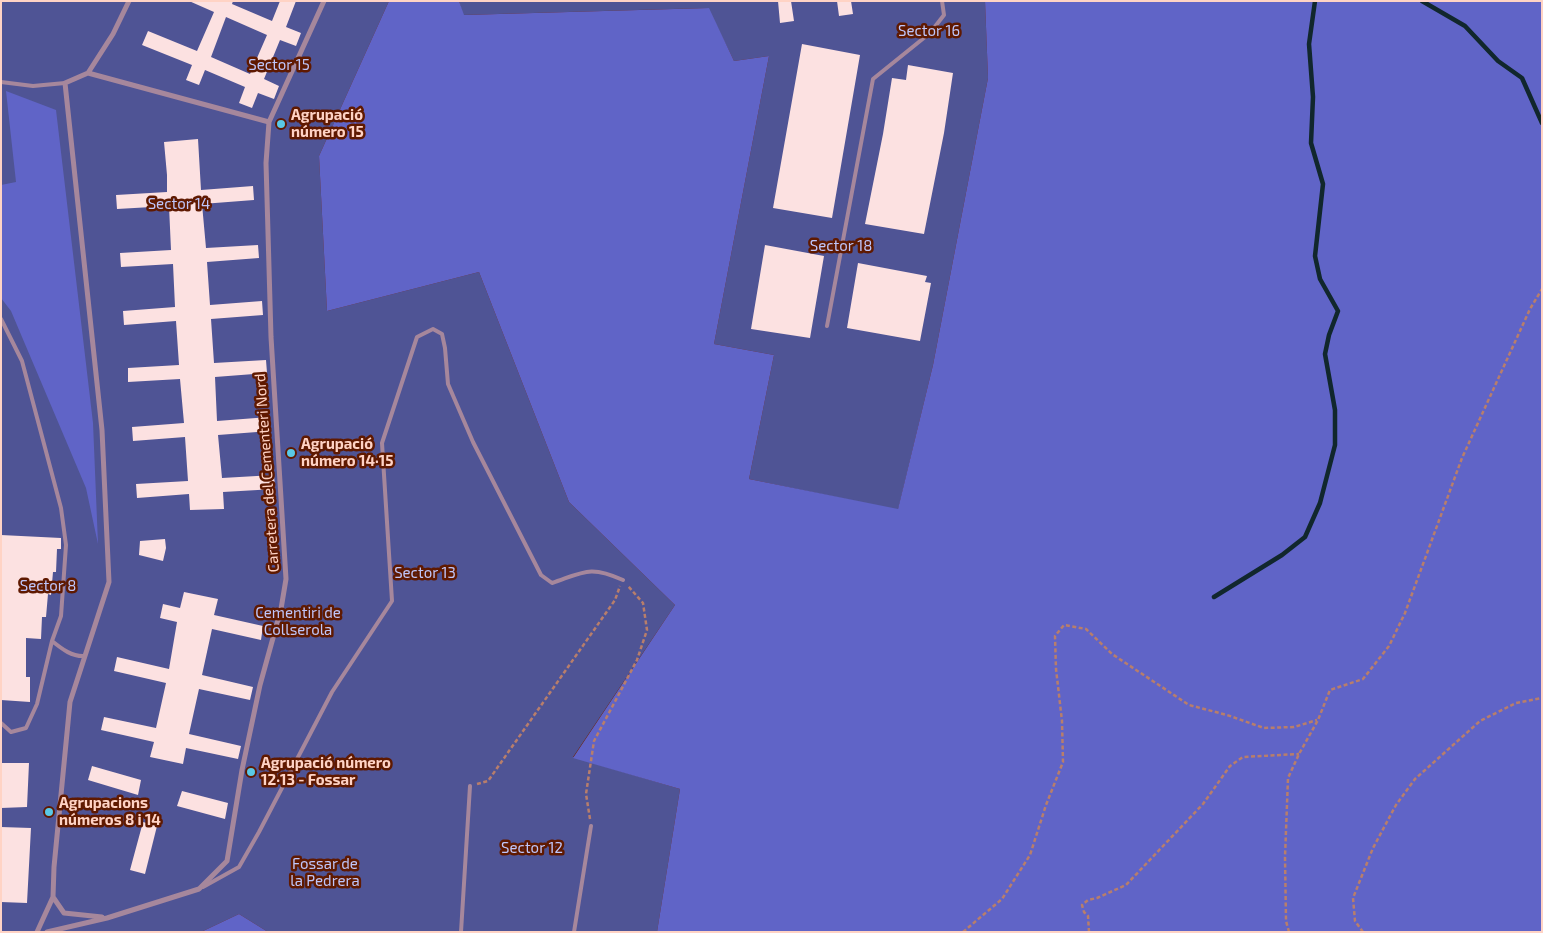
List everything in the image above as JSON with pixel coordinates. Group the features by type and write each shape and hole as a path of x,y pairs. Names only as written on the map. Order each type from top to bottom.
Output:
{"street":[{"path":"37,932 53,897 54,867 70,702 109,582 102,430 65,83 88,73 113,34 129,1"},
{"name":"Carretera del Cementeri Nord","path":"47,932 107,918 199,889 226,861 260,685 281,609 286,579 270,328 266,163 269,122 324,1"},
{"path":"88,73 269,122"},
{"name":"Carretera del Cementeri Nord","path":"53,897 64,913 107,918"}],"lane":[{"path":"826,326 873,79 930,33 944,15 942,1"},
{"path":"1,82 33,86 65,83"},
{"path":"1,319 22,361 61,508 66,545 61,616 52,641 37,704 26,728 11,732 1,723"},
{"path":"199,889 239,867 332,692 392,601 382,443 417,337 433,329 442,334 448,384 473,442 540,575 552,583 589,570 605,572 623,580"},
{"path":"52,641 63,650 78,657 85,656"},
{"path":"462,932 470,786"},
{"path":"574,932 591,826"}],"path":[{"path":"1290,932 1286,921 1285,857 1288,778 1318,720 1330,690 1363,679 1389,646 1405,613 1462,458 1530,309 1542,289"},
{"path":"470,786 488,781 615,600 623,580 643,602 647,630 637,660 594,741 586,794 591,826"},
{"path":"963,932 1002,899 1030,854 1063,762 1062,721 1056,669 1055,636 1064,625 1086,629 1112,654 1189,705 1227,715 1264,728 1294,727 1318,720"},
{"path":"1363,932 1355,921 1353,898 1373,848 1396,805 1415,779 1480,721 1516,703 1542,698"},
{"path":"1089,932 1088,916 1084,912 1082,905 1088,900 1126,885 1203,804 1230,766 1243,757 1299,754"}],"green space":[{"name":"Cementiri de Collserola","path":"1,1 389,1 319,156 327,311 479,272 569,502 675,605 573,757 680,789 657,932 268,932 239,914 201,932 1,932"},
{"path":"459,1 985,1 988,78 933,365 898,510 749,479 774,355 714,344 769,56 734,61 708,8 463,15"}],"shaded area":[{"path":"389,1 459,1 464,15 709,8 734,61 769,56 714,344 774,355 749,479 898,509 933,365 988,78 985,1 1542,1 1542,932 657,932 680,789 573,758 675,605 569,502 479,272 327,311 319,156"},
{"path":"6,91 56,110 93,423 98,544 86,488 11,311 1,298 1,185 16,182"},
{"path":"239,914 268,932 201,932"}],"building":[{"path":"189,1 233,1 232,4 272,21 280,1 296,1 286,27 301,33 296,46 280,40 264,79 279,86 274,99 258,93 252,108 239,103 245,87 205,70 199,85 186,80 192,65 142,45 148,31 197,51 214,12","holes":["226,17 267,35 250,74 211,57"]},
{"path":"778,1 791,1 794,21 780,23"},
{"path":"837,1 851,1 853,14 839,16"},
{"path":"802,44 860,55 832,218 773,208"},
{"path":"908,65 953,73 944,133 924,234 865,224 892,78 906,80"},
{"path":"198,139 201,190 253,186 254,200 202,204 206,248 258,245 259,258 207,262 210,305 262,301 263,315 211,319 214,363 266,360 267,373 215,377 217,421 269,417 270,431 218,435 222,478 274,475 275,489 223,492 224,509 190,510 189,494 137,498 136,484 188,481 185,437 133,441 132,427 184,423 180,379 128,382 128,368 179,365 176,321 124,325 123,311 175,307 173,264 121,267 120,253 171,250 169,206 117,209 116,195 167,192 164,142"},
{"path":"765,245 824,256 810,338 751,329"},
{"path":"858,263 927,276 925,282 931,283 920,341 847,328"},
{"path":"1,535 61,538 61,549 57,549 56,572 53,572 51,595 48,594 46,617 42,617 41,639 26,638 26,677 30,677 30,702 1,700"},
{"path":"165,539 166,548 163,561 139,555 140,541"},
{"path":"184,592 218,599 214,615 263,626 261,640 212,629 202,675 253,687 250,700 199,689 189,734 241,746 238,759 186,748 183,764 150,757 154,742 101,730 104,717 156,728 166,683 114,671 117,657 169,669 177,622 160,618 163,604 180,608"},
{"path":"1,763 29,763 27,807 1,808"},
{"path":"92,766 141,780 138,795 88,780"},
{"path":"182,791 228,803 225,819 177,806"},
{"path":"143,822 157,826 145,874 130,870"},
{"path":"1,827 31,828 27,903 1,902"}],"waterway":[{"path":"1214,597 1282,555 1305,537 1320,503 1335,445 1335,410 1325,354 1329,335 1338,311 1320,279 1315,256 1323,184 1311,143 1313,97 1309,44 1315,1"},
{"path":"1422,1 1465,26 1498,61 1522,78 1542,123"}],"place":[{"name":"Agrupació número 15","path":"281,124"},
{"name":"Agrupació número 14·15","path":"291,453"},
{"name":"Agrupació número 12·13 - Fossar","path":"251,772"},
{"name":"Agrupacions números 8 i 14","path":"49,812"}],"park label":[{"name":"Sector 16","path":"929,31"},
{"name":"Sector 15","path":"279,65"},
{"name":"Sector 14","path":"179,204"},
{"name":"Sector 18","path":"841,246"},
{"name":"Sector 13","path":"425,573"},
{"name":"Sector 8","path":"48,586"},
{"name":"Sector 12","path":"532,848"},
{"name":"Fossar de la Pedrera","path":"325,872"}]}
